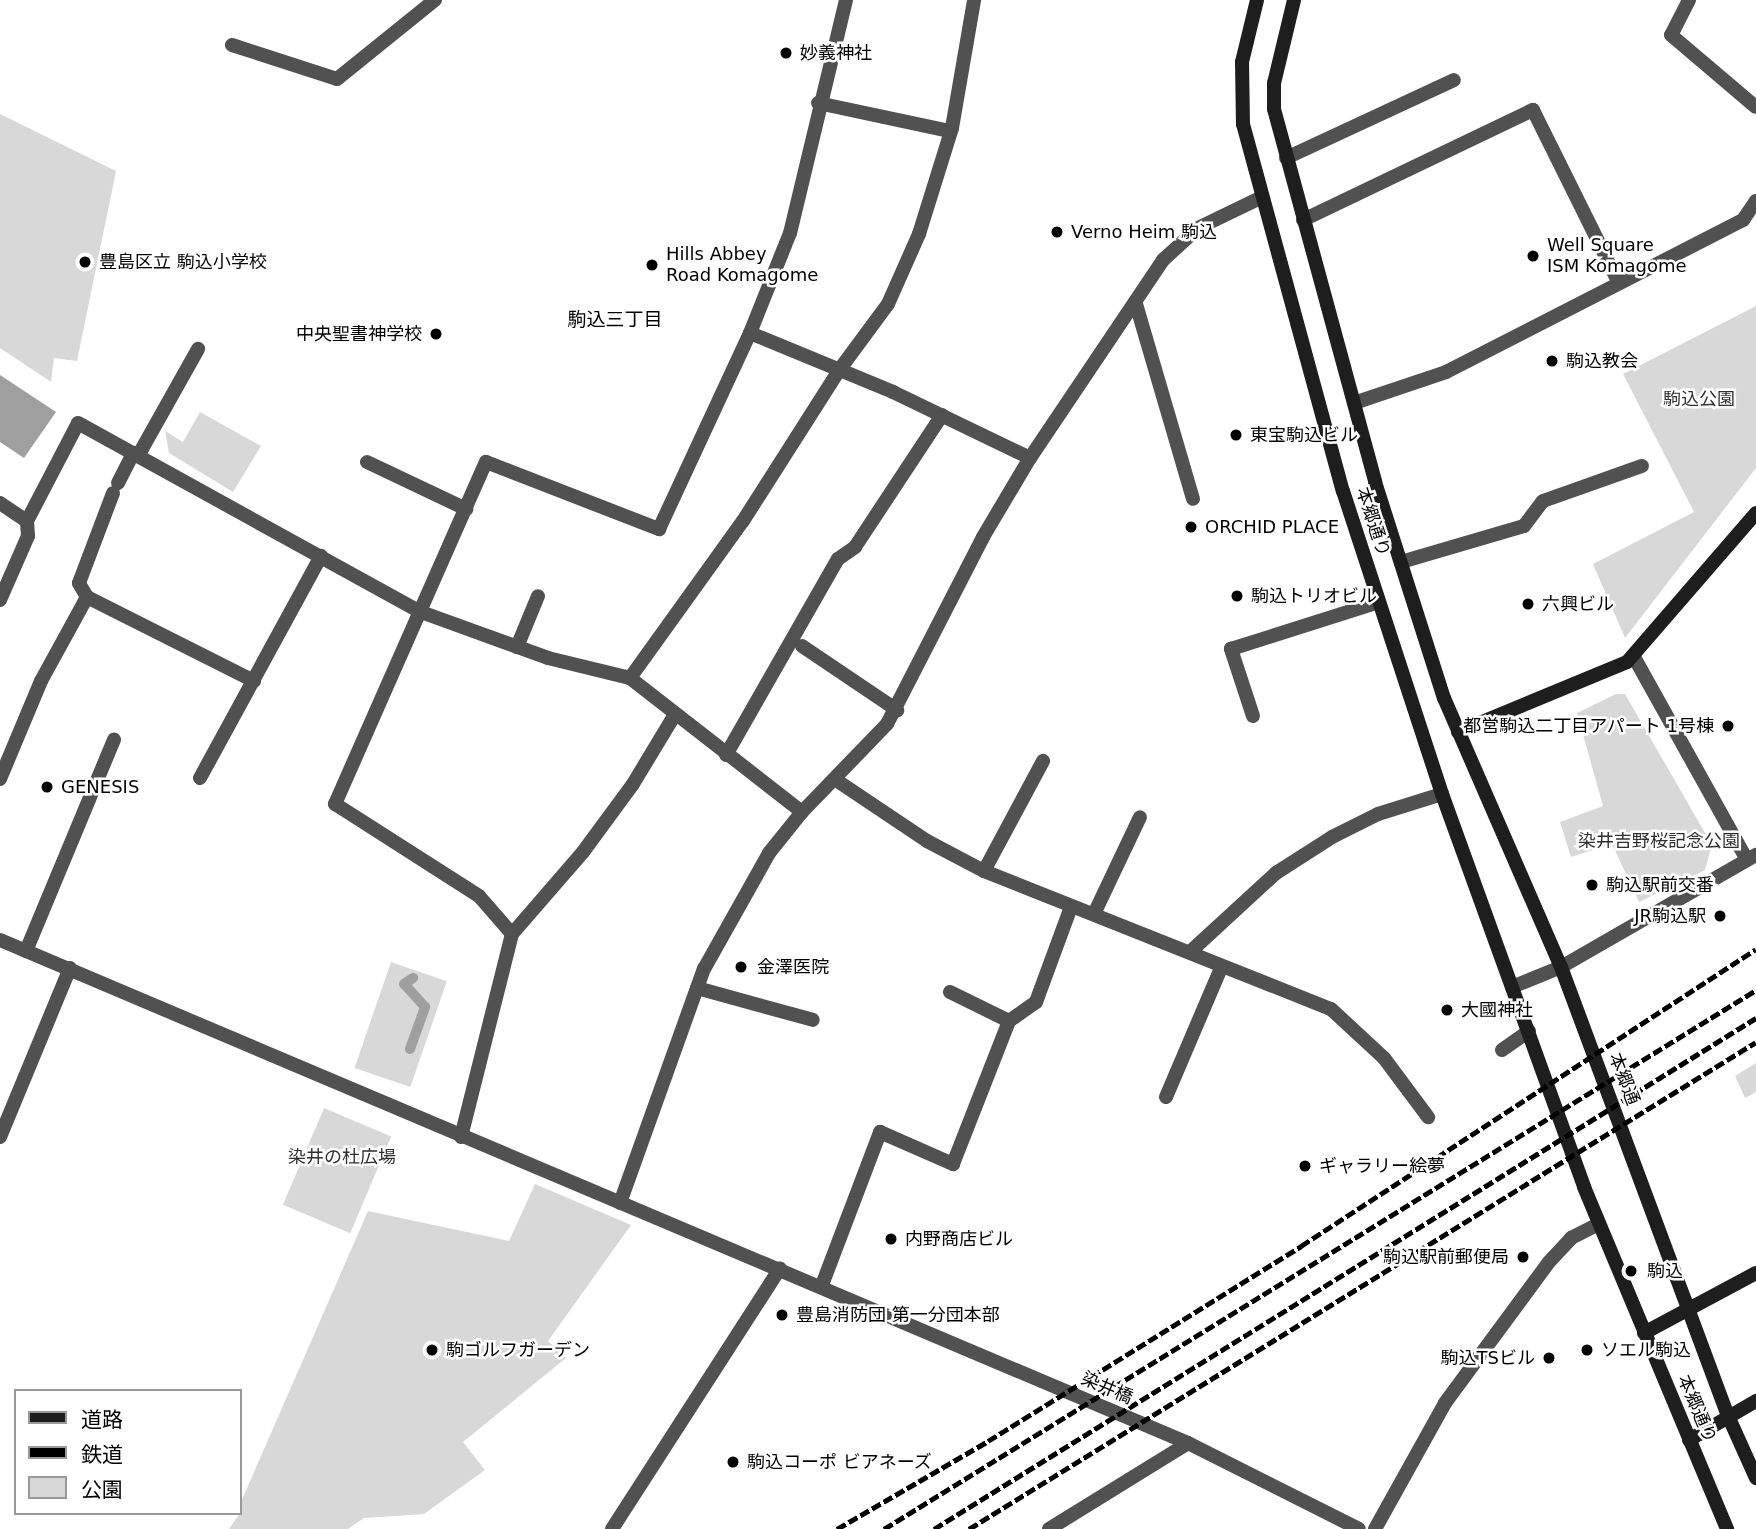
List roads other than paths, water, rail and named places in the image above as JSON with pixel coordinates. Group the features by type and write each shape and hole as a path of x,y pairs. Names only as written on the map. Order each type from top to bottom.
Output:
{"main road":[{"name":"本郷通り","path":"1257,0 1239,96 1262,197 1343,491 1442,794 1584,1187 1727,1529"},
{"name":"本郷通り","path":"1294,0 1274,83 1274,109 1354,403 1401,562 1458,732 1561,967 1578,1013"},
{"path":"1458,732 1634,657 1756,513"},
{"name":"本郷通","path":"1578,1013 1635,1158"},
{"name":"本郷通り","path":"1635,1158 1729,1418 1756,1478"},
{"path":"1644,1333 1755,1277"},
{"path":"1689,1440 1756,1401"}],"street":[{"path":"232,45 337,79 435,0"},
{"path":"512,934 479,896 335,804 486,462 659,529 750,334 790,233 818,103 846,0"},
{"path":"630,678 743,521 840,369 888,304 919,234 961,95 974,0"},
{"path":"1689,0 1671,35 1756,107"},
{"path":"1286,158 1454,80"},
{"path":"818,103 950,131"},
{"path":"1303,220 1533,110 1619,283"},
{"path":"620,1203 697,988 730,916 802,812 836,780 897,709 983,537 1030,457 1136,304 1163,260 1198,229 1262,197"},
{"path":"1354,403 1446,372 1743,220 1756,201"},
{"path":"1136,304 1193,499"},
{"path":"750,334 840,369 1030,457"},
{"path":"198,349 115,488 79,583 87,597 254,681"},
{"path":"726,755 838,559 855,547 942,415"},
{"path":"0,600 28,536 27,522 78,423 421,612 517,647 630,678 674,716 802,812"},
{"path":"368,463 466,509"},
{"path":"1401,562 1524,526 1543,501 1642,466"},
{"path":"0,503 27,522"},
{"path":"200,778 321,556"},
{"path":"517,647 538,596"},
{"path":"0,779 41,681 87,597"},
{"path":"1252,716 1231,649 1379,601"},
{"path":"802,646 897,709"},
{"path":"1512,987 1561,967 1751,857 1634,657"},
{"path":"461,1136 512,934 590,842 634,784 674,716"},
{"path":"26,951 114,740"},
{"path":"984,871 1043,761"},
{"path":"836,780 927,841 984,871 1190,952 1221,968 1307,997 1331,1009 1384,1058 1428,1117"},
{"path":"1190,952 1244,899 1321,845 1378,814 1442,794"},
{"path":"1094,914 1140,817"},
{"path":"822,1285 880,1132 953,1164 1009,1021 1036,1002 1071,906"},
{"name":"染井橋","path":"0,940 620,1203 822,1285 1188,1443 1359,1529"},
{"path":"0,1137 70,968"},
{"path":"1166,1097 1221,968"},
{"path":"697,988 813,1020"},
{"path":"950,992 1009,1021"},
{"path":"1502,1050 1531,1038"},
{"path":"1375,1529 1453,1392 1549,1262 1571,1238 1599,1224"},
{"path":"612,1529 780,1268"},
{"path":"1049,1529 1188,1443"}],"waterway":[{"path":"410,1049 425,1007 404,984 413,978"}],"railway":[{"path":"837,1529 988,1441 1301,1246 1756,949"},
{"path":"884,1529 1756,990"},
{"path":"934,1529 1756,1018"},
{"path":"969,1529 1756,1042"}],"place":[{"name":"妙義神社","path":"786,53"},
{"name":"Verno Heim 駒込","path":"1057,232"},
{"name":"Well Square ISM Komagome","path":"1533,256"},
{"name":"豊島区立 駒込小学校","path":"85,262"},
{"name":"Hills Abbey Road Komagome","path":"652,265"},
{"name":"中央聖書神学校","path":"436,334"},
{"name":"駒込教会","path":"1552,361"},
{"name":"東宝駒込ビル","path":"1236,435"},
{"name":"ORCHID PLACE","path":"1191,527"},
{"name":"駒込トリオビル","path":"1237,596"},
{"name":"六興ビル","path":"1528,604"},
{"name":"都営駒込二丁目アパート 1号棟","path":"1728,726"},
{"name":"GENESIS","path":"47,787"},
{"name":"駒込駅前交番","path":"1592,885"},
{"name":"JR駒込駅","path":"1720,916"},
{"name":"金澤医院","path":"741,967"},
{"name":"大國神社","path":"1447,1010"},
{"name":"ギャラリー絵夢","path":"1305,1166"},
{"name":"内野商店ビル","path":"891,1239"},
{"name":"駒込駅前郵便局","path":"1523,1257"},
{"name":"駒込","path":"1631,1271"},
{"name":"豊島消防団 第一分団本部","path":"782,1315"},
{"name":"駒ゴルフガーデン","path":"432,1350"},
{"name":"ソエル駒込","path":"1587,1350"},
{"name":"駒込TSビル","path":"1549,1358"},
{"name":"駒込コーポ ビアネーズ","path":"733,1462"}],"district":[{"name":"駒込三丁目","path":"615,320"}],"park label":[{"name":"駒込公園","path":"1699,399"},
{"name":"染井吉野桜記念公園","path":"1659,841"},
{"name":"染井の杜広場","path":"342,1157"}]}
